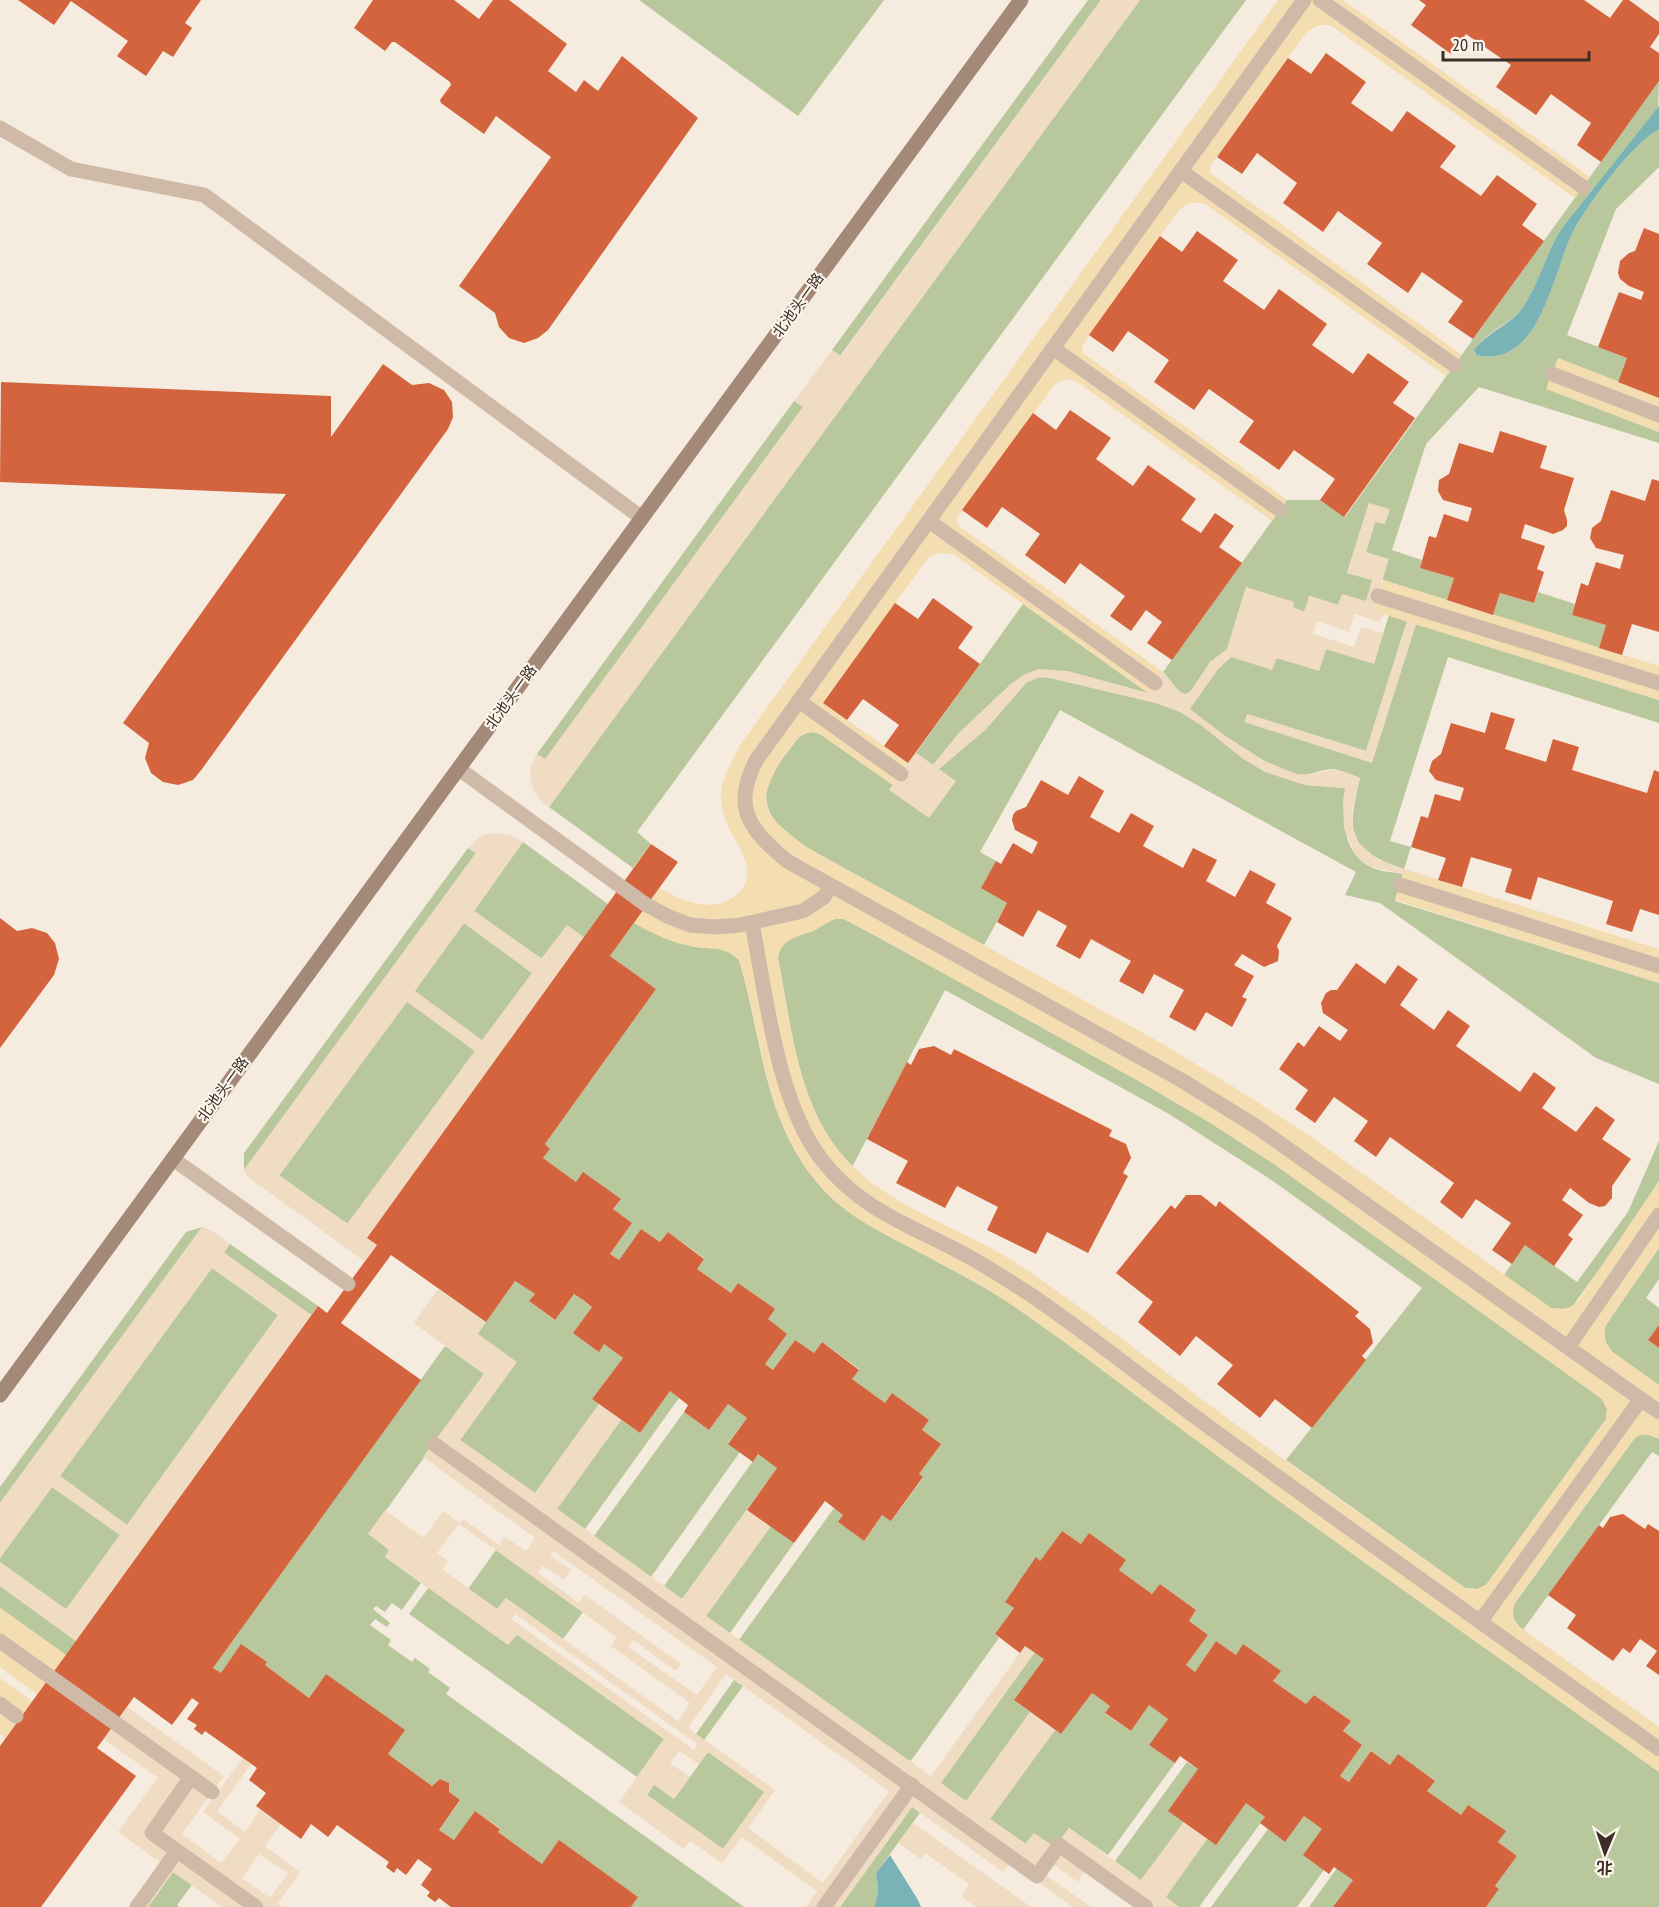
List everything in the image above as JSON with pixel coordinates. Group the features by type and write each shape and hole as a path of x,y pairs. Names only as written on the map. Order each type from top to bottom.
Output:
{"street":[{"name":"北池头一路","path":"0,1395 1021,0"},
{"path":"1304,0 757,759 747,777 743,796 746,814 755,830 787,861 1181,1080 1257,1127 1659,1412"},
{"path":"1320,0 1582,187"},
{"path":"0,128 71,169 204,195 642,518"},
{"path":"1181,171 1454,365"},
{"path":"1053,348 1280,510"},
{"path":"1552,374 1659,415"},
{"path":"929,521 1155,683"},
{"path":"1378,596 1659,683"},
{"path":"799,701 901,774"},
{"path":"459,769 645,904 690,925 715,927 752,923 803,911 824,897 831,886"},
{"path":"1400,885 1659,966"},
{"path":"752,923 778,1053 794,1108 820,1158 839,1180 859,1198 881,1212 971,1258 1030,1294 1213,1430 1659,1749"},
{"path":"172,1159 348,1284"},
{"path":"1568,1347 1659,1215"},
{"path":"1480,1622 1641,1399"},
{"path":"434,1444 1037,1876 1059,1845 1146,1907"},
{"path":"0,1641 212,1792"},
{"path":"0,1704 16,1716"},
{"path":"191,1777 152,1833 256,1907"},
{"path":"824,1907 912,1785"},
{"path":"137,1907 177,1851"}],"green space":[{"path":"639,0 884,0 798,116"},
{"path":"1088,0 1101,0 840,356 832,350"},
{"path":"1140,0 1246,0 637,832 651,844 633,868 549,807"},
{"path":"1659,81 1658,108 1562,228 1534,289 1522,308 1483,340 1474,352 1476,355 1499,355 1517,347 1531,331 1542,311 1568,244 1583,214 1625,159 1659,129 1659,167 1616,209 1567,335 1627,358 1618,382 1559,359 1547,389 1659,432 1659,443 1479,387 1426,444 1392,550 1422,560 1420,568 1454,578 1447,600 1383,580 1366,552 1375,522 1369,503 1347,573 1373,580 1366,602 1338,605 1310,596 1304,612 1246,587 1227,650 1210,662 1191,691 1186,694 1180,693 1163,672 1287,500 1320,500 1345,517"},
{"path":"794,401 803,407 545,760 537,754"},
{"path":"1538,592 1575,604 1572,615 1606,625 1599,648 1493,615 1500,593 1534,603"},
{"path":"1023,604 1148,693 1067,671 1012,683 959,733 933,765 916,753"},
{"path":"1389,615 1407,621 1366,751 1247,714 1372,762 1416,624 1659,700 1659,723 1448,657 1390,841 1411,847 1404,869 1385,862 1361,846 1355,837 1353,813 1360,778 1333,769 1302,775 1268,764 1226,738 1189,709 1218,669 1231,657 1276,658 1319,670 1326,649 1374,663"},
{"path":"1046,677 1156,703 1180,712 1305,785 1346,788 1344,821 1349,843 1361,861 1371,867 1403,874 1395,901 1659,983 1659,1084 1596,1058 1380,903 1345,895 1356,872 1060,710 980,852 996,861 981,888 1007,903 984,945 806,847 780,826 771,814 767,802 770,780 783,758 804,734 812,732 820,734 893,785 889,790 939,769 986,729 1027,682"},
{"path":"523,842 608,904 584,937 542,959 474,911"},
{"path":"468,848 476,853 244,1170 244,1153"},
{"path":"835,919 844,919 885,941 1209,1122 1274,1164 1602,1399 1607,1409 1606,1419 1486,1585 1478,1589 1465,1588 1286,1460 1422,1288 1273,1181 1169,1114 945,990 852,1167 832,1142 820,1121 802,1077 778,958 786,942"},
{"path":"464,923 532,973 482,1041 414,991"},
{"path":"634,923 668,940 722,950 739,960 766,1074 784,1128 797,1155 815,1180 836,1202 873,1228 967,1278 1018,1309 1305,1519 1659,1772 1659,1907 1486,1907 1499,1889 1495,1886 1517,1856 1498,1842 1505,1831 1468,1805 1461,1815 1427,1791 1435,1781 1398,1755 1390,1765 1371,1751 1349,1782 1340,1776 1362,1745 1343,1731 1351,1721 1314,1695 1306,1704 1273,1681 1280,1671 1243,1645 1236,1655 1216,1641 1195,1672 1186,1665 1208,1635 1189,1621 1196,1610 1160,1584 1152,1594 1119,1570 1126,1560 1089,1534 1081,1544 1062,1531 1040,1561 1036,1558 1005,1602 1014,1608 995,1634 999,1638 910,1762 739,1640 834,1508 843,1515 838,1522 864,1541 882,1515 892,1520 923,1478 919,1474 941,1444 922,1430 929,1420 893,1394 885,1403 852,1379 859,1369 822,1342 814,1353 795,1340 773,1370 765,1364 768,1319 774,1309 738,1283 731,1293 697,1269 704,1258 668,1232 660,1242 641,1229 619,1260 610,1254 632,1223 613,1209 621,1199 576,1182 543,1158 550,1149 545,1144 656,989 610,956"},
{"path":"407,1001 475,1051 348,1224 279,1176"},
{"path":"1659,1141 1659,1181 1632,1224 1572,1307 1559,1310 1551,1308 1504,1275 1525,1245 1577,1282 1628,1212"},
{"path":"202,1227 0,1503 0,1487 186,1232"},
{"path":"230,1244 318,1306 311,1315 223,1252"},
{"path":"1659,1248 1659,1279 1646,1298 1659,1308 1659,1325 1648,1340 1659,1348 1659,1385 1613,1353 1606,1343 1604,1332 1616,1310"},
{"path":"212,1268 278,1315 127,1525 60,1476"},
{"path":"515,1281 535,1294 529,1301 554,1320 574,1294 592,1307 573,1333 604,1344 623,1358 592,1399 599,1404 535,1493 460,1440 516,1363 477,1334"},
{"path":"445,1346 484,1374 369,1534 389,1550 385,1557 421,1583 402,1610 392,1603 385,1612 376,1606 373,1609 390,1623 387,1627 375,1619 370,1625 391,1640 388,1645 412,1662 415,1658 430,1669 428,1672 450,1688 446,1694 744,1907 631,1907 638,1897 559,1841 542,1864 498,1832 500,1828 475,1811 454,1840 439,1830 460,1801 449,1792 449,1783 440,1779 432,1786 388,1754 326,1674 309,1698 265,1665 221,1673 213,1668"},
{"path":"670,1391 679,1398 585,1529 557,1509 621,1420 640,1433"},
{"path":"728,1404 747,1418 728,1443 740,1452 651,1577 594,1536 684,1412 709,1430"},
{"path":"1647,1434 1659,1439 1659,1456 1652,1452 1523,1630 1514,1618 1515,1603 1634,1439 1639,1435"},
{"path":"758,1454 777,1468 682,1599 664,1586"},
{"path":"52,1487 120,1535 66,1610 0,1562 0,1558"},
{"path":"771,1526 794,1543 730,1633 706,1616"},
{"path":"496,1550 583,1612 563,1639 506,1598 497,1609 468,1589"},
{"path":"0,1586 76,1641 66,1655 0,1608"},
{"path":"429,1587 508,1644 517,1634 664,1739 637,1777 409,1614"},
{"path":"1035,1652 1044,1659 1014,1700 1030,1712 966,1802 940,1783"},
{"path":"734,1680 743,1686 704,1740 696,1734"},
{"path":"1092,1693 1110,1706 1105,1714 1131,1731 1149,1705 1168,1719 1149,1745 1175,1763 1108,1855 1069,1828 1055,1847 1026,1844 990,1819 1055,1730 1061,1734"},
{"path":"708,1752 765,1792 723,1849 647,1795 654,1784 674,1799"},
{"path":"1187,1762 1198,1769 1184,1822 1141,1880 1115,1861"},
{"path":"1246,1803 1265,1817 1199,1907 1179,1907 1165,1897 1207,1839 1215,1844"},
{"path":"912,1807 920,1813 876,1873 878,1890 874,1907 840,1907"},
{"path":"1304,1816 1322,1829 1324,1870 1297,1907 1211,1907 1268,1829 1285,1842"},
{"path":"1337,1868 1353,1880 1333,1907 1309,1907"},
{"path":"173,1872 192,1885 177,1905 179,1907 148,1907"}],"sand":[{"path":"1278,0 1343,0 1590,177 1575,198 1333,27 1325,25 1312,28 1306,33 1210,166 1210,173 1462,355 1446,376 1205,204 1190,203 1184,206 1178,211 1081,348 1083,353 1287,500 1272,521 1077,382 1069,379 1056,383 958,516 957,522 959,526 1163,672 1148,693 953,554 937,553 928,558 823,703 908,763 893,785 820,734 810,732 793,744 779,764 769,785 766,803 776,822 806,847 1161,1043 1232,1086 1307,1134 1551,1308 1568,1309 1578,1301 1659,1181 1659,1248 1605,1326 1605,1332 1610,1350 1659,1385 1659,1439 1646,1434 1634,1439 1522,1591 1513,1608 1513,1614 1517,1625 1659,1727 1659,1772 1305,1519 1018,1309 980,1285 860,1220 825,1192 798,1155 784,1128 766,1074 739,960 722,950 668,940 634,923 659,888 693,903 712,905 729,900 740,892 745,884 748,875 747,866 726,821 721,801 725,776 740,745","holes":["835,919 844,919 1209,1122 1274,1164 1602,1399 1607,1409 1606,1419 1486,1585 1474,1590 1465,1588 1253,1437 1027,1270 898,1200 852,1165 833,1143 811,1101 796,1054 778,958 782,946 791,939 813,931"]},
{"path":"1558,358 1659,397 1659,432 1546,389"},
{"path":"1383,580 1659,666 1659,700 1373,611"},
{"path":"1404,869 1659,949 1659,983 1395,900"},
{"path":"0,1608 66,1655 37,1694 0,1667"},
{"path":"0,1678 32,1701 5,1738 0,1734"}],"shaded area":[{"path":"1101,0 1140,0 549,807 542,803 533,790 530,775 537,754 545,759 803,407 794,401 832,350 841,356"},
{"path":"1369,503 1390,509 1385,524 1375,522 1366,552 1389,559 1373,610 1383,614 1380,622 1355,614 1349,632 1317,621 1313,634 1354,647 1361,627 1383,633 1374,664 1326,649 1319,671 1277,658 1272,670 1231,657 1218,669 1190,709 1224,735 1265,761 1296,774 1311,775 1334,769 1360,778 1352,811 1353,828 1359,843 1378,860 1404,869 1403,874 1371,867 1361,861 1354,852 1344,828 1345,788 1305,785 1265,772 1243,759 1202,726 1180,712 1156,703 1046,677 1027,682 986,729 939,769 956,781 929,818 889,790 916,753 933,765 959,733 1012,683 1025,674 1039,669 1067,671 1147,693 1163,672 1180,692 1186,694 1191,691 1210,662 1227,649 1246,587 1294,602 1293,608 1304,612 1309,596 1338,605 1342,594 1366,601 1372,580 1347,573"},
{"path":"1407,621 1416,624 1372,763 1244,722 1247,714 1366,751"},
{"path":"490,833 510,835 523,842 474,911 541,959 567,925 584,937 367,1238 377,1245 364,1261 247,1176 244,1170 476,853 468,848 481,836","holes":["464,923 532,973 482,1040 415,991","407,1002 475,1051 347,1224 279,1175"]},
{"path":"202,1227 211,1230 230,1244 224,1253 311,1315 76,1641 0,1586 0,1562 66,1609 120,1535 52,1487 0,1558 0,1503","holes":["212,1268 278,1315 127,1525 60,1476"]},
{"path":"438,1289 486,1322 478,1334 517,1362 460,1440 535,1493 599,1404 621,1420 557,1509 682,1599 747,1510 771,1526 706,1616 931,1776 1025,1646 1035,1652 941,1783 966,1801 1030,1712 1055,1730 990,1819 1025,1844 1034,1833 1055,1847 1069,1828 1141,1880 1184,1822 1207,1839 1166,1897 1179,1907 1143,1907 1087,1868 1078,1882 1051,1863 1043,1873 1091,1907 1073,1907 1011,1862 1003,1872 912,1807 840,1907 806,1907 817,1891 742,1837 722,1863 690,1841 684,1849 619,1802 664,1739 517,1635 508,1645 385,1557 389,1549 368,1534 385,1510 424,1538 443,1511 460,1523 463,1519 499,1545 505,1537 526,1551 535,1538 423,1457 484,1374 414,1323","holes":["459,1524 617,1637 611,1646 690,1703 678,1721 506,1598 497,1609 442,1569 448,1561 437,1553","553,1551 717,1667 697,1695 628,1647 633,1640 676,1671 681,1664 585,1595 579,1603 537,1572 543,1566 564,1580 571,1570 550,1555","515,1614 697,1744 694,1750 511,1619","726,1674 889,1791 823,1883 748,1828 775,1790 688,1728","679,1751 699,1764 708,1752 764,1792 723,1849 647,1795 654,1785 674,1799 690,1777 670,1763"]},
{"path":"127,1707 224,1776 182,1834 221,1863 240,1839 203,1812 243,1758 251,1764 217,1811 245,1832 260,1810 281,1824 265,1846 300,1872 278,1903 282,1907 222,1907 173,1872 148,1907 129,1907 161,1863 118,1832 158,1778 104,1739","holes":["259,1854 288,1873 270,1898 242,1878"]},
{"path":"913,1823 1031,1907 976,1907 961,1896 969,1884 925,1853 921,1859 898,1843"}],"water":[{"path":"1659,106 1659,129 1625,159 1602,187 1576,226 1543,311 1531,331 1517,347 1499,355 1476,355 1474,350 1479,344 1512,319 1523,307 1562,228"},
{"path":"890,1855 921,1907 874,1907 878,1890 876,1873"}],"building":[{"path":"18,0 201,0 185,23 192,28 173,57 163,51 146,76 117,56 128,41 71,1 54,25"},
{"path":"373,0 454,0 479,19 493,0 509,0 567,44 548,71 576,92 584,80 598,91 622,56 698,118 548,330 538,338 524,343 509,338 499,327 495,313 459,286 551,157 496,116 484,134 441,103 440,100 451,85 450,82 395,42 392,42 385,51 354,28"},
{"path":"1419,0 1584,0 1610,18 1623,0 1629,0 1659,22 1659,34 1650,47 1659,53 1659,81 1601,162 1577,145 1591,123 1551,94 1536,115 1496,87 1511,65 1466,34 1451,54 1411,25 1426,5"},
{"path":"1326,53 1366,82 1351,103 1392,132 1407,111 1456,146 1440,167 1481,196 1497,175 1537,204 1522,225 1544,241 1473,339 1448,322 1463,301 1422,272 1408,293 1367,264 1382,243 1338,211 1323,232 1283,203 1297,183 1257,153 1242,174 1217,157 1288,58 1311,74"},
{"path":"1644,228 1659,234 1659,398 1618,382 1627,358 1598,347 1619,292 1641,300 1644,292 1629,286 1620,279 1618,273 1620,261 1635,251"},
{"path":"1197,231 1238,260 1223,281 1264,310 1279,289 1327,324 1312,345 1353,374 1368,353 1409,382 1393,403 1415,418 1344,517 1320,500 1335,479 1294,450 1279,470 1239,442 1254,421 1209,389 1194,410 1154,382 1169,360 1128,331 1113,352 1089,335 1160,236 1182,252"},
{"path":"383,364 412,385 429,383 444,390 452,402 453,417 448,429 202,769 193,780 178,785 163,782 151,773 145,758 149,743 123,723 286,494 0,482 1,382 331,396 331,437"},
{"path":"1070,410 1111,438 1096,459 1133,486 1148,465 1196,499 1181,520 1201,533 1215,513 1234,526 1219,547 1242,563 1172,660 1147,643 1162,622 1146,610 1131,631 1110,616 1125,596 1080,563 1065,584 1025,555 1040,534 1002,507 987,528 962,510 1033,413 1056,430"},
{"path":"1500,431 1547,446 1540,468 1574,478 1564,510 1567,526 1563,530 1553,534 1525,524 1521,538 1545,546 1537,569 1544,572 1534,603 1500,593 1493,615 1447,600 1454,578 1420,568 1429,536 1436,538 1444,514 1468,522 1472,508 1443,500 1438,491 1439,480 1449,474 1459,443 1493,453"},
{"path":"1652,479 1659,481 1659,632 1632,624 1622,655 1599,648 1606,625 1572,615 1581,583 1588,586 1596,562 1620,569 1624,555 1596,548 1590,538 1592,528 1601,521 1611,490 1645,501"},
{"path":"933,598 973,627 958,648 980,664 908,763 884,746 899,725 863,699 847,720 823,703 895,603 918,619"},
{"path":"1491,712 1515,719 1505,749 1546,762 1553,739 1579,747 1572,770 1647,793 1654,770 1659,772 1659,915 1640,909 1632,932 1606,924 1613,901 1538,877 1531,900 1505,892 1512,869 1471,857 1462,887 1438,880 1446,858 1411,847 1421,816 1428,818 1435,794 1460,801 1464,788 1436,780 1429,771 1432,761 1441,754 1451,723 1485,733"},
{"path":"1079,776 1104,791 1090,817 1119,833 1131,813 1154,826 1143,846 1183,868 1193,848 1217,860 1206,881 1235,897 1250,870 1276,884 1266,903 1292,918 1277,946 1278,961 1264,967 1242,954 1234,965 1254,976 1242,997 1247,999 1232,1027 1206,1012 1195,1031 1169,1017 1184,990 1154,974 1143,994 1119,981 1131,961 1091,939 1080,959 1056,946 1067,926 1038,910 1023,937 997,922 1007,903 981,888 996,861 1001,864 1013,843 1032,854 1038,842 1015,830 1013,815 1016,811 1026,807 1041,780 1068,795"},
{"path":"651,844 678,862 610,956 656,989 545,1144 550,1149 543,1158 576,1182 583,1172 621,1199 613,1209 632,1223 610,1254 619,1260 641,1229 660,1242 668,1232 704,1259 697,1269 731,1293 738,1283 775,1309 768,1319 787,1334 765,1364 773,1370 795,1340 814,1353 822,1342 859,1370 852,1379 885,1403 892,1393 929,1420 922,1430 941,1444 919,1474 923,1477 891,1521 882,1515 864,1541 838,1522 843,1515 825,1501 794,1543 747,1510 777,1468 758,1454 753,1462 728,1444 747,1418 728,1404 709,1430 684,1412 688,1405 670,1391 640,1433 592,1399 623,1358 604,1344 599,1352 573,1333 592,1307 583,1300 574,1294 555,1320 529,1301 535,1294 515,1281 486,1322 391,1255 341,1323 421,1380 213,1668 221,1673 241,1644 267,1662 265,1665 309,1698 326,1674 405,1730 388,1754 432,1786 440,1779 449,1783 449,1792 460,1800 439,1830 454,1840 475,1811 500,1829 498,1832 542,1864 559,1840 638,1897 631,1907 451,1907 439,1898 435,1902 427,1896 430,1892 421,1885 432,1869 418,1859 406,1875 397,1868 394,1873 386,1867 389,1862 337,1825 328,1837 311,1824 301,1839 256,1806 266,1793 249,1780 257,1768 205,1731 202,1735 194,1729 197,1725 187,1719 199,1703 192,1698 172,1725 134,1697 97,1748 136,1776 41,1907 0,1907 0,1746 318,1306 327,1313 377,1245 367,1238"},
{"path":"0,918 17,931 32,928 47,933 55,943 59,959 54,975 0,1048"},
{"path":"1356,963 1385,984 1398,965 1418,979 1400,1005 1434,1030 1448,1010 1470,1026 1456,1046 1520,1092 1534,1072 1556,1088 1542,1108 1576,1132 1596,1106 1615,1120 1602,1139 1631,1159 1612,1186 1612,1198 1605,1206 1599,1207 1589,1203 1570,1188 1562,1200 1583,1215 1568,1235 1573,1239 1554,1266 1525,1245 1512,1264 1492,1250 1511,1223 1476,1199 1462,1219 1440,1202 1454,1183 1390,1137 1376,1157 1354,1141 1368,1121 1334,1097 1315,1123 1295,1109 1308,1090 1279,1069 1298,1042 1304,1047 1319,1026 1340,1041 1348,1030 1323,1013 1321,1003 1326,993 1337,990"},
{"path":"934,1046 951,1055 954,1049 1112,1130 1109,1136 1126,1144 1131,1158 1123,1173 1128,1176 1088,1253 1047,1232 1036,1254 987,1230 998,1207 957,1186 945,1208 896,1183 908,1161 867,1139 907,1062 911,1065 919,1049"},
{"path":"1186,1195 1201,1195 1216,1207 1219,1201 1359,1312 1355,1316 1370,1329 1373,1343 1362,1356 1366,1360 1312,1428 1275,1399 1260,1418 1217,1384 1233,1365 1196,1336 1180,1356 1138,1322 1153,1302 1116,1273 1171,1205 1175,1209"},
{"path":"1659,1325 1659,1348 1648,1340"},
{"path":"1623,1514 1645,1529 1648,1524 1659,1531 1659,1675 1646,1666 1657,1651 1640,1639 1630,1653 1623,1648 1613,1661 1567,1628 1576,1615 1548,1595 1599,1525 1603,1528 1610,1517"},
{"path":"1062,1531 1081,1544 1089,1533 1126,1560 1119,1570 1152,1594 1160,1584 1196,1610 1189,1621 1208,1635 1186,1665 1195,1672 1216,1641 1236,1655 1243,1644 1281,1671 1273,1681 1306,1704 1314,1695 1351,1721 1343,1731 1362,1745 1340,1776 1349,1782 1371,1751 1390,1765 1398,1754 1435,1781 1427,1791 1461,1815 1468,1805 1506,1831 1498,1842 1517,1856 1495,1886 1499,1889 1486,1907 1333,1907 1353,1880 1334,1867 1329,1874 1303,1855 1322,1829 1304,1816 1285,1842 1260,1823 1265,1817 1246,1803 1216,1845 1168,1811 1198,1769 1180,1756 1175,1763 1149,1745 1168,1719 1149,1705 1131,1731 1105,1713 1110,1706 1092,1693 1061,1734 1014,1700 1044,1659 1025,1646 1020,1653 995,1634 1014,1608 1005,1602 1036,1557 1040,1561"}]}
